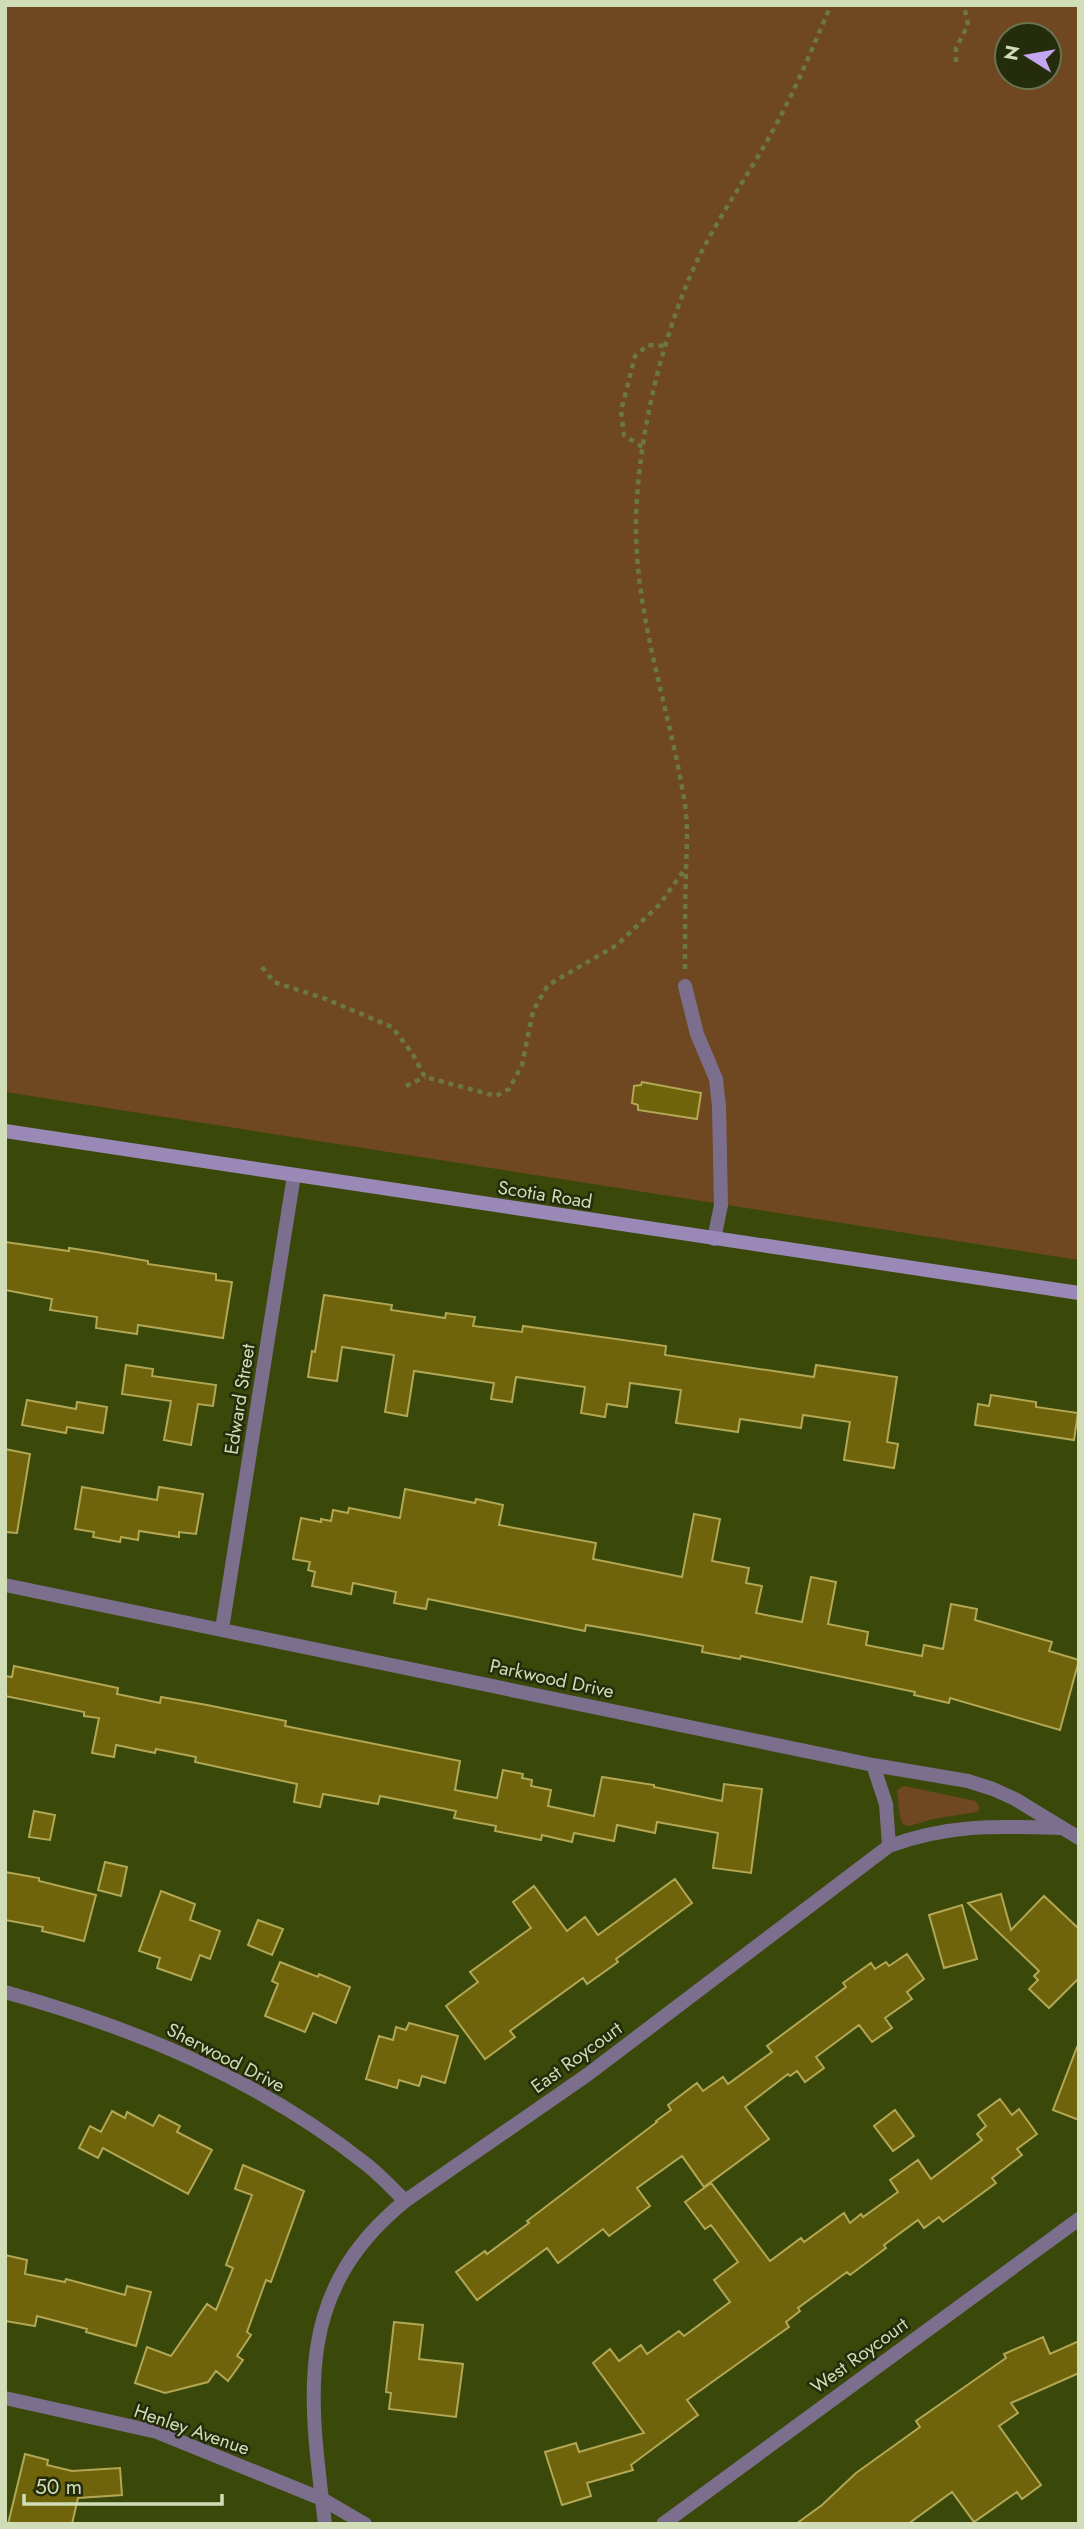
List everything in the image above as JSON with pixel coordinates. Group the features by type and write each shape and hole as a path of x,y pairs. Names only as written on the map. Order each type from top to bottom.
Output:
{"street":[{"path":"685,986 697,1034 716,1079 721,1205 714,1239"},
{"name":"Scotia Road","path":"5,1130 1079,1293"},
{"name":"Edward Street","path":"222,1629 294,1175"},
{"name":"Parkwood Drive","path":"5,1585 873,1765 968,1781 1015,1799 1079,1838"},
{"path":"873,1765 886,1804 889,1846"},
{"name":"East Roycourt","path":"325,2524 316,2441 315,2351 321,2320 343,2270 363,2239 382,2220 405,2201 587,2075 889,1846 950,1829 992,1825 1059,1828"},
{"name":"Sherwood Drive","path":"5,1992 128,2031 186,2055 240,2082 288,2110 350,2152 368,2165 405,2201"},
{"name":"West Roycourt","path":"663,2524 1079,2219"},
{"name":"Henley Avenue","path":"5,2398 157,2432 322,2498"},
{"path":"322,2498 365,2524"}],"path":[{"path":"685,986 688,838 685,806 648,638 640,586 636,538 642,447 665,346 696,264 780,119 831,5"},
{"path":"956,62 956,48 968,25 964,5"},
{"path":"642,447 624,435 621,411 635,356 648,345 665,346"},
{"path":"406,1086 425,1077 496,1096 509,1089 522,1065 533,1011 548,985 617,945 660,905 686,868"},
{"path":"262,967 274,982 326,999 392,1027 412,1053 425,1077"}],"shaded area":[{"path":"5,5 1079,5 1079,1260 5,1092"},
{"path":"904,1786 976,1801 980,1809 977,1812 933,1819 910,1826 903,1825 897,1790"}],"building":[{"path":"642,1082 701,1093 697,1119 638,1110 638,1105 632,1103 634,1086 641,1085"},
{"path":"5,1242 96,1252 148,1261 148,1264 216,1274 216,1280 232,1282 223,1338 138,1325 137,1334 96,1328 97,1317 50,1310 52,1299 5,1290"},
{"path":"324,1295 392,1305 391,1310 445,1318 446,1313 475,1317 473,1326 522,1332 523,1326 666,1346 665,1355 814,1377 816,1365 897,1377 887,1442 898,1444 894,1468 844,1460 850,1422 803,1415 801,1428 740,1419 738,1432 676,1423 681,1390 630,1383 627,1407 607,1404 605,1417 581,1413 585,1387 516,1377 512,1402 491,1399 494,1383 414,1371 407,1416 385,1412 394,1355 342,1347 337,1381 308,1377"},
{"path":"126,1365 153,1369 152,1376 216,1385 213,1406 198,1404 191,1445 164,1440 171,1401 122,1394"},
{"path":"991,1395 1036,1402 1036,1407 1078,1413 1074,1440 975,1425 978,1404 989,1406"},
{"path":"27,1400 76,1409 77,1402 107,1407 103,1433 67,1427 66,1433 22,1425"},
{"path":"5,1449 30,1454 17,1533 5,1532"},
{"path":"82,1487 157,1500 159,1487 203,1494 196,1534 179,1532 179,1537 139,1531 138,1540 121,1537 120,1542 93,1537 94,1532 75,1529"},
{"path":"405,1489 475,1503 476,1499 503,1505 499,1525 596,1543 593,1559 682,1577 694,1514 720,1519 712,1561 749,1568 746,1583 762,1586 756,1613 802,1622 811,1577 836,1582 828,1624 868,1632 866,1645 922,1656 924,1645 943,1649 951,1604 977,1609 975,1620 1052,1642 1049,1651 1079,1660 1060,1730 950,1698 949,1703 914,1695 915,1692 741,1656 740,1659 702,1652 703,1646 586,1625 585,1631 428,1599 426,1609 394,1603 396,1592 353,1583 351,1594 312,1586 315,1572 308,1570 310,1562 293,1559 301,1518 331,1521 333,1510 348,1513 349,1508 400,1518"},
{"path":"14,1666 118,1688 117,1694 160,1703 161,1697 207,1705 286,1721 285,1726 460,1761 455,1790 497,1798 503,1770 523,1774 522,1778 532,1780 531,1786 551,1790 548,1806 594,1816 602,1777 654,1785 722,1801 724,1784 762,1789 751,1873 713,1868 718,1833 657,1822 655,1833 617,1825 614,1841 574,1833 572,1842 542,1835 541,1840 495,1831 496,1826 454,1818 456,1811 380,1796 378,1804 323,1794 320,1807 294,1802 297,1784 195,1762 196,1757 156,1749 155,1753 116,1745 114,1757 92,1753 99,1718 84,1716 84,1712 5,1696 5,1676 12,1677"},
{"path":"34,1811 55,1815 50,1840 29,1837"},
{"path":"105,1862 127,1867 121,1896 98,1890"},
{"path":"5,1872 39,1878 39,1881 96,1895 84,1941 42,1931 43,1927 5,1920"},
{"path":"675,1879 692,1903 587,1984 583,1978 510,2031 515,2037 485,2059 446,2006 478,1982 470,1972 531,1928 513,1902 534,1886 567,1931 585,1917 598,1935"},
{"path":"161,1891 195,1904 190,1920 220,1931 210,1959 200,1955 191,1980 157,1968 160,1958 139,1951"},
{"path":"1001,1894 1011,1930 1044,1896 1079,1929 1079,1978 1049,2008 1029,1989 1038,1980 1034,1976 1039,1971 968,1903"},
{"path":"962,1905 977,1959 944,1968 929,1915"},
{"path":"258,1920 283,1929 272,1955 248,1945"},
{"path":"907,1954 924,1979 907,1992 912,1999 885,2018 892,2028 872,2042 859,2025 816,2057 824,2068 805,2082 797,2071 790,2076 788,2074 745,2107 769,2139 704,2187 682,2156 637,2188 650,2206 609,2236 603,2229 558,2263 547,2248 477,2300 456,2272 485,2251 487,2254 529,2223 527,2221 657,2122 671,2110 668,2105 697,2083 703,2091 723,2077 728,2084 772,2052 767,2046 846,1987 843,1983 871,1963 875,1969 886,1962 889,1966"},
{"path":"280,1962 350,1987 336,2023 313,2013 305,2032 265,2016 278,1984 272,1981"},
{"path":"409,2023 458,2036 445,2083 422,2076 419,2086 399,2080 397,2088 366,2079 379,2036 393,2040 396,2027 406,2030"},
{"path":"1079,2047 1079,2120 1053,2110"},
{"path":"1000,2099 1012,2115 1019,2109 1037,2134 1017,2149 1022,2155 992,2178 996,2183 943,2222 939,2217 924,2228 918,2220 850,2275 847,2272 798,2308 800,2311 786,2322 789,2327 687,2400 698,2415 631,2465 633,2470 587,2483 591,2496 562,2505 545,2452 576,2443 579,2452 644,2433 593,2363 610,2349 619,2361 641,2345 647,2354 679,2331 684,2336 730,2302 714,2280 738,2262 711,2225 705,2229 685,2202 711,2183 770,2261 801,2238 804,2242 844,2213 850,2223 861,2214 863,2217 898,2192 890,2180 918,2160 931,2179 982,2140 977,2134 986,2126 978,2115"},
{"path":"895,2110 914,2136 893,2151 874,2126"},
{"path":"112,2111 125,2118 127,2112 153,2126 159,2115 180,2126 177,2132 212,2150 188,2194 103,2148 98,2158 79,2148 90,2126 101,2132"},
{"path":"243,2165 304,2191 271,2282 266,2280 247,2332 251,2335 237,2356 243,2360 228,2381 216,2371 208,2382 165,2393 135,2383 147,2347 171,2356 207,2304 216,2310 233,2268 226,2265 252,2195 235,2189"},
{"path":"5,2255 27,2260 25,2274 65,2282 66,2279 125,2295 127,2286 151,2292 136,2346 37,2316 35,2326 5,2321"},
{"path":"394,2322 423,2325 419,2359 463,2364 456,2417 389,2409 391,2393 386,2392"},
{"path":"1043,2337 1050,2354 1079,2341 1079,2373 1011,2403 1018,2413 999,2426 1041,2485 1022,2499 1017,2492 974,2522 952,2492 908,2524 796,2524 822,2505 856,2473 920,2427 916,2421 1006,2358 1004,2354"},
{"path":"25,2454 48,2460 47,2465 72,2471 120,2468 122,2495 78,2498 72,2524 8,2524"}]}
